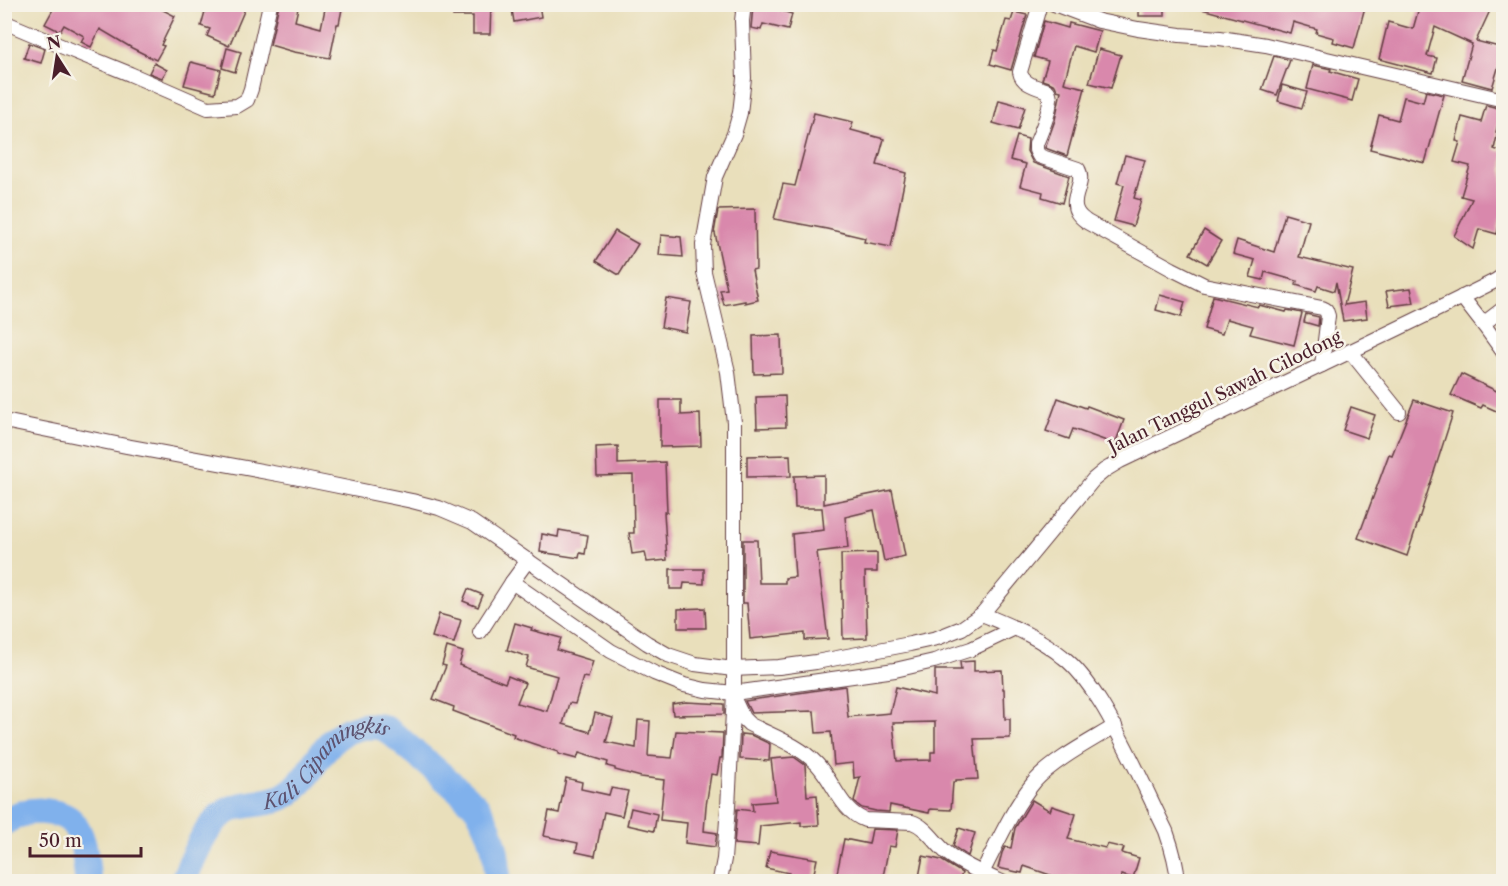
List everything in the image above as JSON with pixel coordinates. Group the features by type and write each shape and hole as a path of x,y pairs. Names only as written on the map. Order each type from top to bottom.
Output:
{"street":[{"path":"4,22 208,108 224,108 237,106 247,100 270,4"},
{"path":"720,880 728,807 734,695 734,422 728,372 704,272 703,245 715,177 734,134 740,113 744,78 742,21 744,4"},
{"path":"1040,4 1020,76 1024,81 1050,94 1050,103 1036,150 1039,156 1078,169 1080,172 1081,180 1075,203 1078,214 1087,222 1204,285 1326,310 1328,316 1322,365"},
{"path":"1054,4 1108,23 1180,35 1266,45 1503,99"},
{"name":"Jalan Tanggul Sawah Cilodong","path":"4,421 430,505 472,522 668,655 695,664 733,669 779,667 910,645 962,628 982,614 1093,480 1105,470 1350,351 1464,300 1503,275"},
{"path":"1464,300 1503,353"},
{"path":"1481,321 1503,308"},
{"path":"1350,351 1399,412"},
{"path":"480,632 528,560"},
{"path":"512,582 611,651 654,673 684,685 734,695 894,670 934,661 971,649 1015,628"},
{"path":"982,614 1047,645 1065,658 1089,685 1115,726 1166,831 1177,869 1178,882"},
{"path":"611,651 626,628"},
{"path":"815,681 816,662"},
{"path":"734,695 743,718 749,724 799,750 817,764 843,802 858,817 865,820 918,824 956,859 1002,882"},
{"path":"982,873 1017,808 1036,780 1068,754 1115,726"}],"building":[{"path":"56,4 151,4 175,16 156,60 100,29 91,47 81,42 84,36 64,25 61,30 57,30 45,24"},
{"path":"207,4 247,4 229,46 207,36 210,29 201,26"},
{"path":"279,4 299,4 295,21 321,28 326,4 343,4 330,58 270,45"},
{"path":"453,4 491,4 490,34 473,34 473,16 453,16"},
{"path":"539,4 541,17 514,22 512,9"},
{"path":"1139,4 1165,4 1165,16 1139,16"},
{"path":"1199,4 1356,4 1365,7 1354,48 1333,42 1334,38 1316,33 1317,29 1293,22 1290,33 1198,8"},
{"path":"1420,4 1455,4 1476,10 1478,4 1493,4 1476,41 1503,48 1492,88 1462,80 1472,44 1435,27 1427,56 1437,58 1433,73 1379,59 1388,22 1413,29"},
{"path":"753,6 768,10 769,7 792,14 788,30 763,24 761,30 751,28"},
{"path":"1014,12 1027,15 1011,70 990,64 994,50 997,51 1006,20 1011,21"},
{"path":"1044,21 1068,28 1069,23 1100,31 1094,52 1074,46 1064,83 1085,88 1067,156 1045,148 1055,120 1061,91 1057,90 1055,85 1042,80 1048,61 1034,57"},
{"path":"29,43 45,49 41,63 24,58"},
{"path":"227,48 241,52 235,72 222,68"},
{"path":"1099,49 1121,55 1111,88 1089,83"},
{"path":"1274,56 1290,60 1277,95 1262,90"},
{"path":"191,62 221,70 215,93 184,85"},
{"path":"154,63 167,70 162,78 149,73"},
{"path":"1313,65 1358,79 1352,101 1307,89"},
{"path":"1282,85 1307,92 1302,108 1278,101"},
{"path":"1426,91 1444,95 1425,163 1370,149 1379,115 1398,120 1404,97 1423,102"},
{"path":"999,100 1025,107 1018,130 993,123"},
{"path":"1486,105 1502,109 1494,149 1503,152 1503,210 1497,234 1479,229 1473,249 1454,236 1472,199 1461,196 1470,166 1454,162 1460,142 1456,141 1462,117 1481,122"},
{"path":"814,113 853,122 851,130 884,139 877,165 906,173 891,247 864,242 865,238 774,219 783,184 795,186"},
{"path":"1017,136 1028,139 1027,151 1033,163 1069,176 1062,203 1042,197 1043,192 1020,186 1026,164 1010,160"},
{"path":"1125,155 1145,160 1134,198 1141,200 1133,226 1114,221 1124,185 1117,183"},
{"path":"755,209 756,269 752,270 758,300 724,305 720,290 727,289 714,233 718,210"},
{"path":"1285,214 1309,221 1299,257 1353,270 1344,305 1365,302 1367,318 1343,321 1336,282 1334,291 1318,286 1316,291 1296,285 1297,281 1265,272 1263,280 1250,277 1255,260 1233,254 1237,240 1274,252"},
{"path":"1204,230 1221,241 1207,264 1190,254"},
{"path":"615,231 638,244 619,275 596,261"},
{"path":"661,235 681,237 683,257 659,255"},
{"path":"1411,288 1414,303 1389,306 1386,291"},
{"path":"1160,295 1185,302 1181,317 1156,310"},
{"path":"1213,296 1258,307 1259,305 1286,312 1287,310 1302,313 1294,345 1250,334 1253,326 1227,319 1222,334 1204,329"},
{"path":"666,298 691,302 686,332 661,327"},
{"path":"1306,314 1319,317 1318,326 1304,322"},
{"path":"781,335 782,373 754,374 753,336"},
{"path":"1461,374 1503,394 1503,414 1483,405 1481,408 1451,395"},
{"path":"785,396 786,427 757,428 756,397"},
{"path":"1058,398 1124,420 1115,444 1073,429 1069,439 1046,431"},
{"path":"660,400 681,400 681,415 700,414 701,446 660,447"},
{"path":"1414,400 1453,413 1407,556 1358,538 1389,454 1392,455"},
{"path":"1351,407 1375,415 1367,438 1343,430"},
{"path":"618,446 618,464 665,462 667,512 664,512 667,560 647,562 645,552 632,554 629,533 634,533 633,475 597,476 596,447"},
{"path":"790,455 791,476 747,477 747,456"},
{"path":"824,475 824,504 892,490 905,556 884,561 874,510 845,517 848,548 817,552 828,639 805,640 805,633 750,639 747,603 743,603 743,540 757,540 759,583 785,583 785,578 795,577 792,534 824,530 822,508 795,508 794,476"},
{"path":"559,530 588,535 585,554 580,553 579,558 540,552 542,534 558,537"},
{"path":"877,553 877,572 865,572 867,638 843,639 841,554"},
{"path":"670,569 704,569 704,584 684,583 683,589 670,589"},
{"path":"468,589 483,595 478,607 463,601"},
{"path":"705,608 706,628 678,628 678,609"},
{"path":"439,614 461,620 454,643 432,637"},
{"path":"515,623 561,638 557,650 593,661 588,678 583,677 575,704 569,703 563,724 590,732 595,713 613,718 606,742 636,748 638,720 650,721 648,756 672,758 676,731 723,733 722,758 720,758 717,775 711,774 704,831 717,833 715,847 685,843 687,823 660,820 664,780 615,770 607,766 608,762 579,753 577,759 558,754 558,752 513,737 514,734 453,711 454,707 433,699 446,666 442,665 447,647 463,652 459,665 505,683 508,676 525,683 517,703 547,711 557,676 526,667 529,657 507,650"},
{"path":"974,661 974,671 1002,670 1005,719 1010,719 1010,738 974,739 978,779 953,782 951,810 930,809 929,813 890,805 889,812 862,808 854,802 860,777 854,778 853,763 834,765 831,732 816,733 814,711 751,713 745,701 845,686 848,717 890,713 896,687 935,696 935,670 961,670 960,662","holes":["935,722 935,752 931,752 931,760 897,761 893,723"]},
{"path":"686,702 724,704 724,714 673,715 672,704"},
{"path":"741,734 751,735 770,744 769,761 740,759"},
{"path":"794,757 805,765 807,796 817,795 819,825 801,826 801,822 760,826 758,846 734,844 737,809 753,811 752,803 776,801 771,759"},
{"path":"566,778 582,782 581,789 609,795 611,788 628,791 622,816 604,812 595,856 576,852 578,843 544,836 549,811 559,813"},
{"path":"1032,800 1050,811 1052,806 1076,814 1068,839 1105,848 1107,844 1124,848 1122,853 1139,858 1133,878 1121,875 1120,882 1085,882 1070,876 1068,882 1051,882 1053,876 1024,866 1022,873 998,868 1005,847 1011,848 1015,828"},
{"path":"631,808 657,814 654,831 627,825"},
{"path":"959,828 975,833 968,856 953,846"},
{"path":"872,829 898,830 895,847 889,846 882,882 865,879 865,882 837,882 844,839 869,844"},
{"path":"770,851 817,859 812,882 787,882 789,873 766,868"},
{"path":"923,856 941,860 962,873 959,882 919,882"}],"waterway":[{"name":"Kali Cipamingkis","path":"183,882 202,840 225,812 286,795 297,786 328,745 338,736 366,726 382,727 391,732 477,807 494,846 497,882"},
{"name":"Kali Cipamingkis","path":"4,822 12,817 35,811 55,813 70,820 82,840 88,882"}]}
